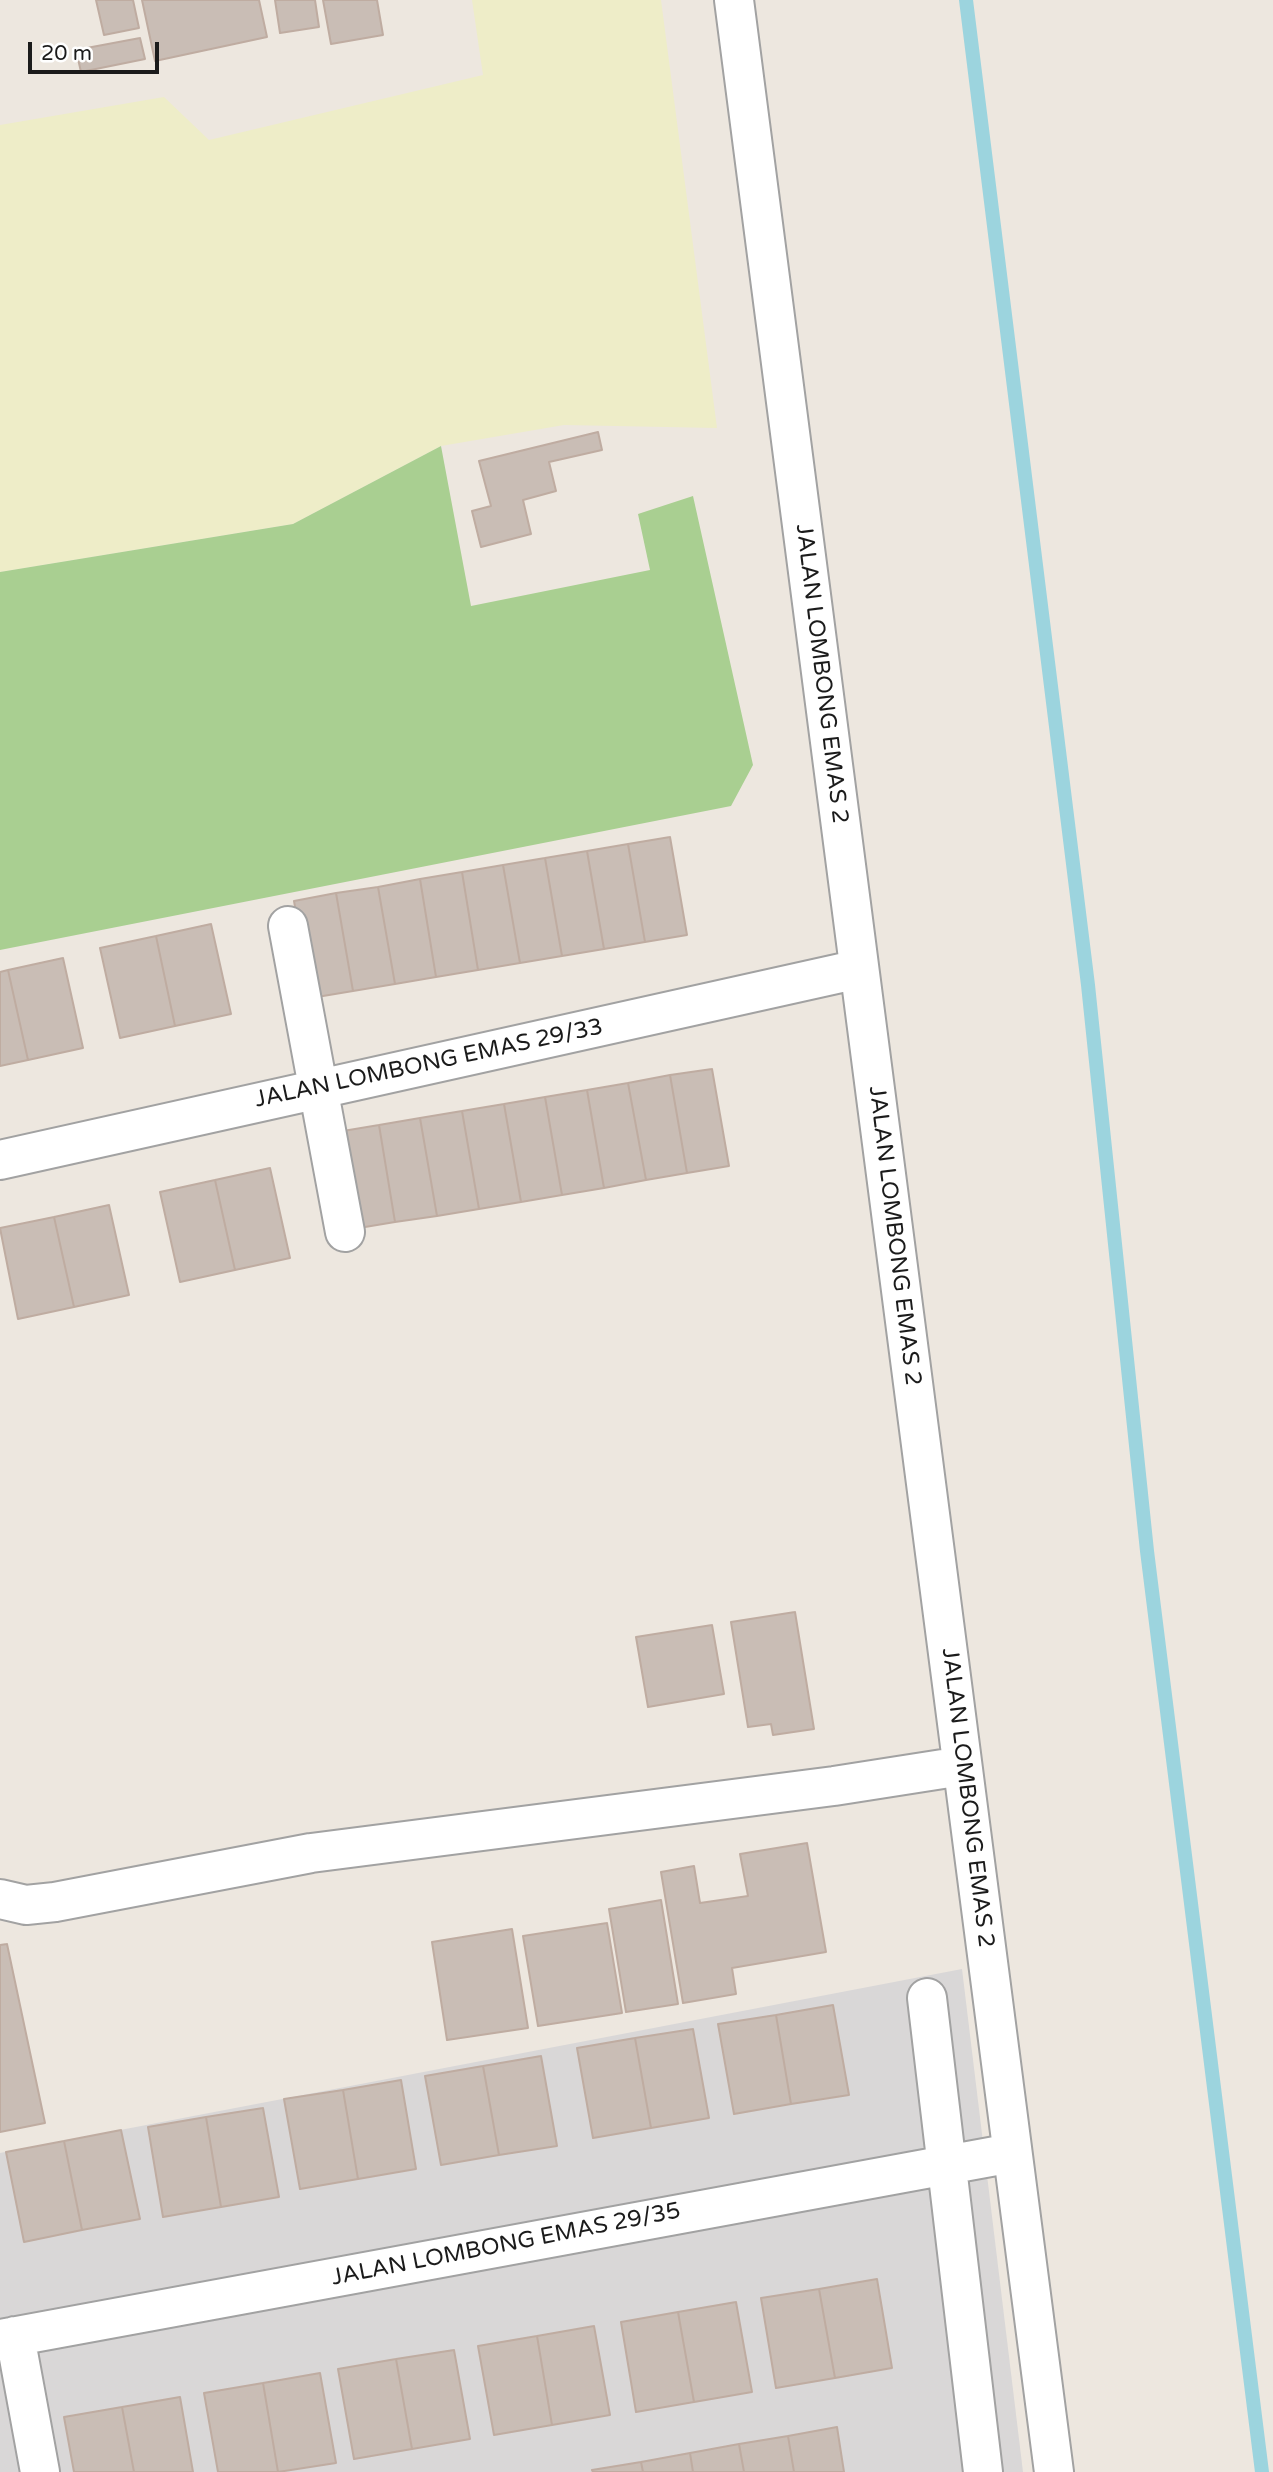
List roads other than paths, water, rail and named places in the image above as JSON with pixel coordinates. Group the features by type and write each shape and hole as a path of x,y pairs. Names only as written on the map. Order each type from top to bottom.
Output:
{"street":[{"name":"JALAN LOMBONG EMAS 2","path":"734,0 1054,2472"},
{"path":"288,926 345,1232"},
{"name":"JALAN LOMBONG EMAS 29/33","path":"0,1160 859,969"},
{"path":"0,1899 26,1905 55,1902 311,1853 834,1786 962,1766"},
{"path":"927,1998 983,2472"},
{"name":"JALAN LOMBONG EMAS 29/35","path":"8,2338 1012,2153"},
{"path":"8,2338 40,2472"}],"waterway":[{"path":"966,0 1088,985 1147,1551 1262,2472"}]}
